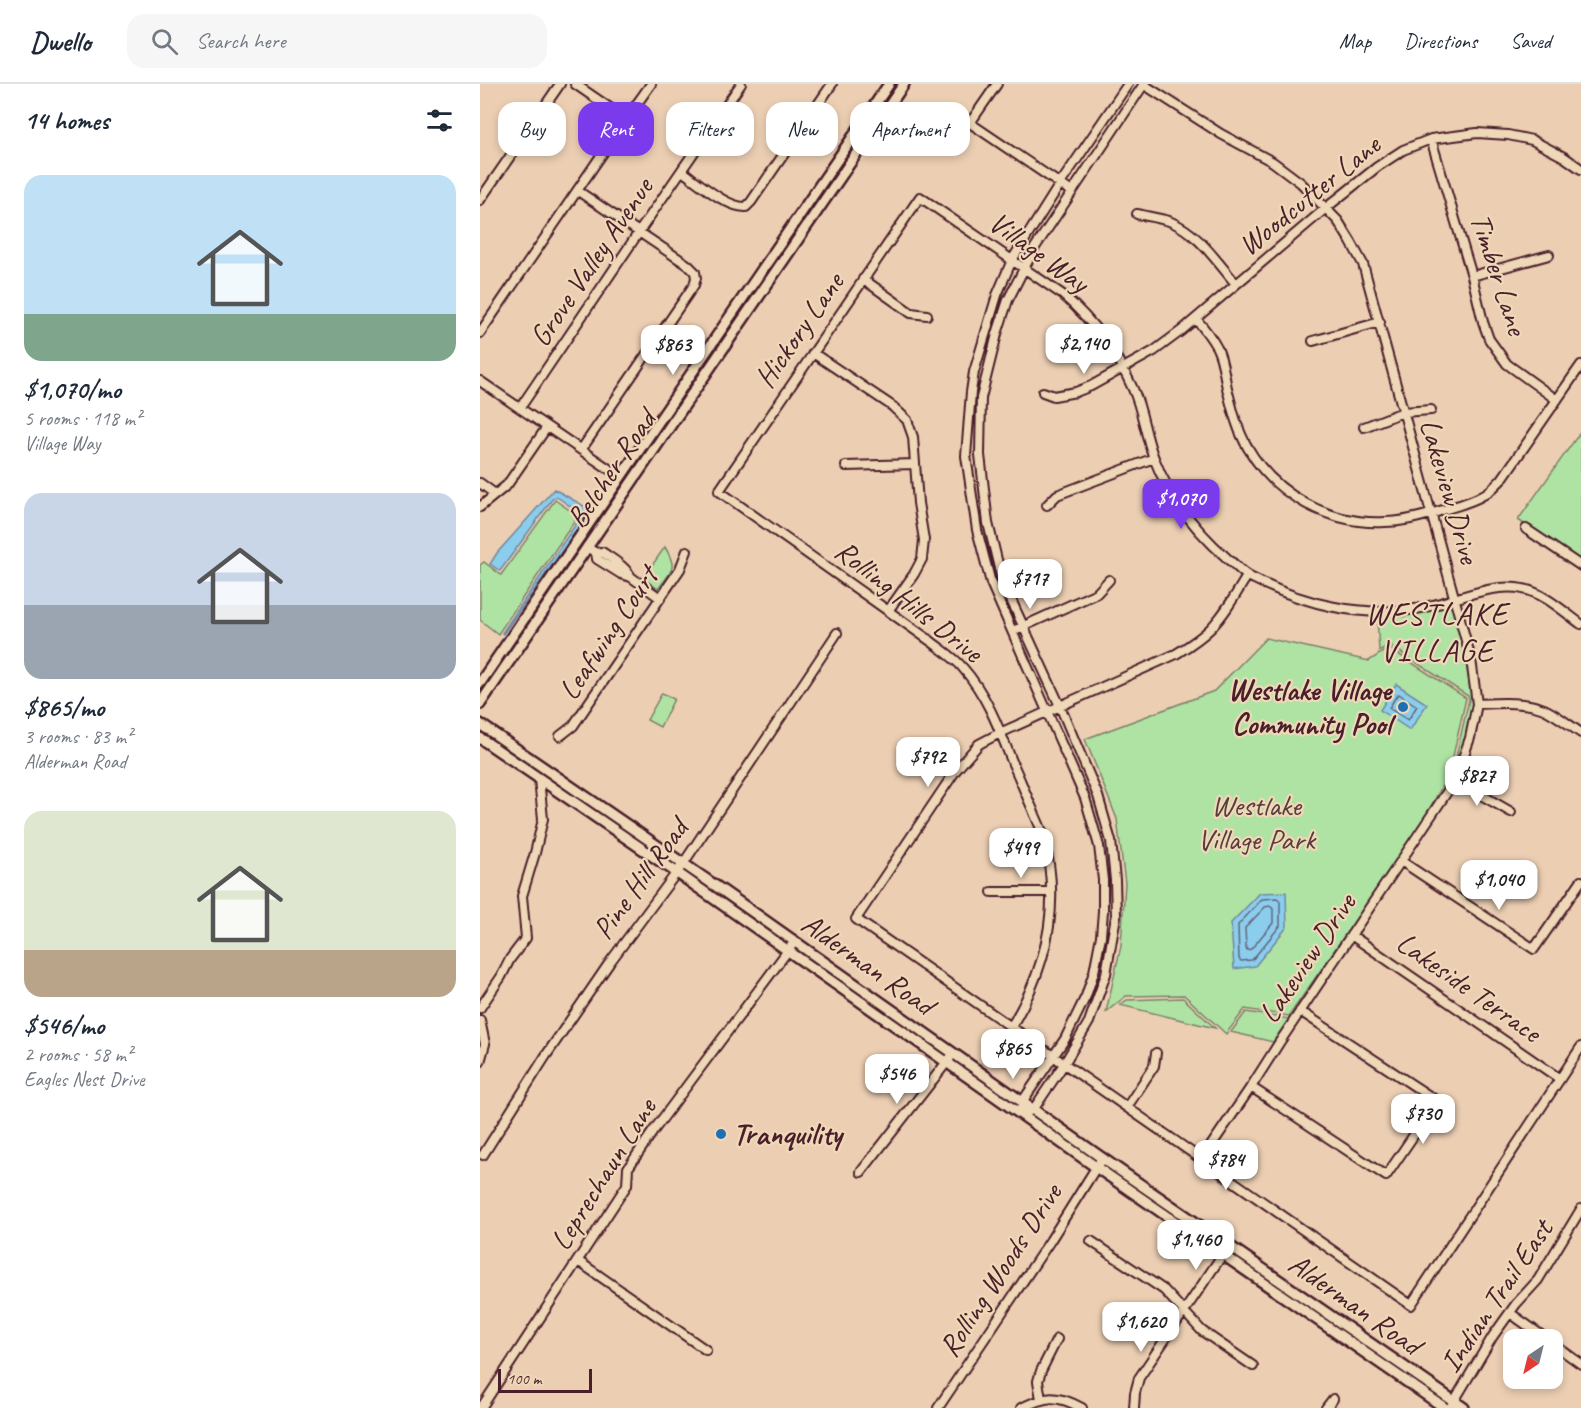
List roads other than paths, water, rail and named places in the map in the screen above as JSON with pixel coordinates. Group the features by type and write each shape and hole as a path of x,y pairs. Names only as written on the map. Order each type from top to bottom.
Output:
{"main road":[{"name":"Belcher Road","path":"480,683 889,84"},
{"name":"Belcher Road","path":"480,704 904,84"},
{"path":"577,541 587,548"},
{"name":"Alderman Road","path":"480,724 795,941 1021,1113 1096,1167 1445,1408"},
{"name":"Alderman Road","path":"480,738 788,951 950,1058 1022,1102 1452,1405 1464,1408"}],"street":[{"path":"480,200 560,84"},
{"path":"575,84 601,102"},
{"path":"638,102 651,84"},
{"name":"Grove Valley Avenue","path":"520,408 741,84"},
{"path":"682,171 726,201 746,207 832,84"},
{"path":"997,84 970,123 1072,192"},
{"path":"1128,84 1012,260 997,295 974,372 968,414 966,456 977,530 991,583 1085,798 1099,846 1103,880 1103,911 1094,972 1078,1014 1065,1039 1022,1102 1021,1113 1033,1110 1089,1022 1106,974 1116,915 1115,880 1111,841 1098,796 1060,706 1002,580 988,523 980,455 981,407 997,334 1008,300 1024,267 1143,84"},
{"name":"Lakeview Drive","path":"1143,84 1221,134 1273,162 1301,183 1338,221 1363,264 1471,659 1477,704 1470,738 1455,780 1202,1159"},
{"name":"Woodcutter Lane","path":"1043,392 1053,396 1076,392 1154,351 1196,319 1326,208 1377,167 1403,150 1431,140 1477,133 1508,135 1532,140 1581,169"},
{"name":"Timber Lane","path":"1431,140 1472,276 1483,322 1492,344 1507,364 1557,399"},
{"path":"480,333 601,156"},
{"path":"578,190 688,265 695,272 696,278 694,285 581,450"},
{"name":"Village Way","path":"920,197 1063,295 1102,335 1113,349 1134,391 1154,459 1176,500 1203,536 1247,576 1310,602 1361,611 1400,611 1421,608 1485,591 1507,587 1521,588 1534,592 1581,624"},
{"name":"Hickory Lane","path":"719,491 920,197"},
{"path":"1137,214 1168,221 1185,230 1201,243 1236,284"},
{"path":"1472,276 1549,255"},
{"path":"863,279 911,313 927,315"},
{"path":"1196,319 1210,335 1218,350 1240,431 1262,468 1275,482 1301,502 1348,520 1386,523 1432,513 1486,494 1502,479 1581,364"},
{"path":"1313,341 1380,322"},
{"path":"813,353 892,406 907,420 913,437 918,503 924,540 921,559 914,574 888,611"},
{"path":"480,381 609,469"},
{"path":"1364,427 1403,412 1431,410"},
{"path":"480,507 507,485 547,427"},
{"path":"1047,505 1057,495 1154,459"},
{"path":"846,466 915,464"},
{"path":"480,483 495,494"},
{"name":"Rolling Hills Drive","path":"719,491 932,642 962,666 980,689 1043,834 1048,858 1051,892 1044,956 1024,1007 1011,1027"},
{"path":"1526,529 1581,566"},
{"path":"587,548 596,554 597,559 618,568 625,576 631,577 660,598"},
{"name":"Leafwing Court","path":"560,736 573,726 680,569 687,550"},
{"path":"1247,576 1226,610 1210,629 1192,644 1156,664 979,744 956,770 856,919 1411,1305 1581,1047"},
{"path":"1013,631 1097,593 1109,580"},
{"name":"Pine Hill Road","path":"483,1155 545,1057 610,962 683,864 837,633"},
{"path":"1477,704 1512,704 1543,708 1581,733"},
{"path":"480,1008 501,977 510,958 526,938 522,897 543,819 539,779"},
{"path":"1455,780 1511,812"},
{"path":"1401,861 1534,949 1581,881"},
{"path":"992,892 1051,892"},
{"name":"Lakeside Terrace","path":"1351,934 1560,1079"},
{"name":"Leprechaun Lane","path":"481,1408 627,1185 628,1168 795,941"},
{"path":"1251,1087 1386,1176 1437,1101 1300,1011"},
{"path":"480,1020 485,1044 480,1062"},
{"path":"1127,1107 1154,1066 1156,1053"},
{"path":"861,1172 950,1058"},
{"name":"Rolling Woods Drive","path":"938,1408 1050,1241 1102,1158"},
{"name":"Indian Trail East","path":"1452,1405 1493,1336 1538,1280 1581,1209"},
{"path":"1091,1241 1164,1290 1202,1331 1253,1366"},
{"path":"1134,1408 1139,1378 1228,1245"},
{"path":"578,1261 706,1350"},
{"path":"1510,1313 1533,1329"},
{"path":"1041,1399 1038,1382 1057,1339"},
{"path":"1563,1351 1581,1364"},
{"path":"1020,1408 1047,1398 1071,1402 1082,1408"},
{"path":"1326,1408 1333,1399"}],"water":[{"path":"554,489 591,510 503,634 580,518 580,513 557,497 553,498 500,571 490,564 497,553"},
{"name":"Westlake Village Community Pool","path":"1396,684 1427,704 1410,730 1380,710"},
{"path":"1286,892 1287,927 1255,966 1234,969 1231,923 1260,893"}],"place":[{"name":"Westlake Village Community Pool","path":"1403,707"},
{"name":"Tranquility","path":"721,1134"}],"district":[{"name":"WESTLAKE VILLAGE","path":"1437,632"}],"park label":[{"name":"Westlake Village Park","path":"1256,822"}]}
